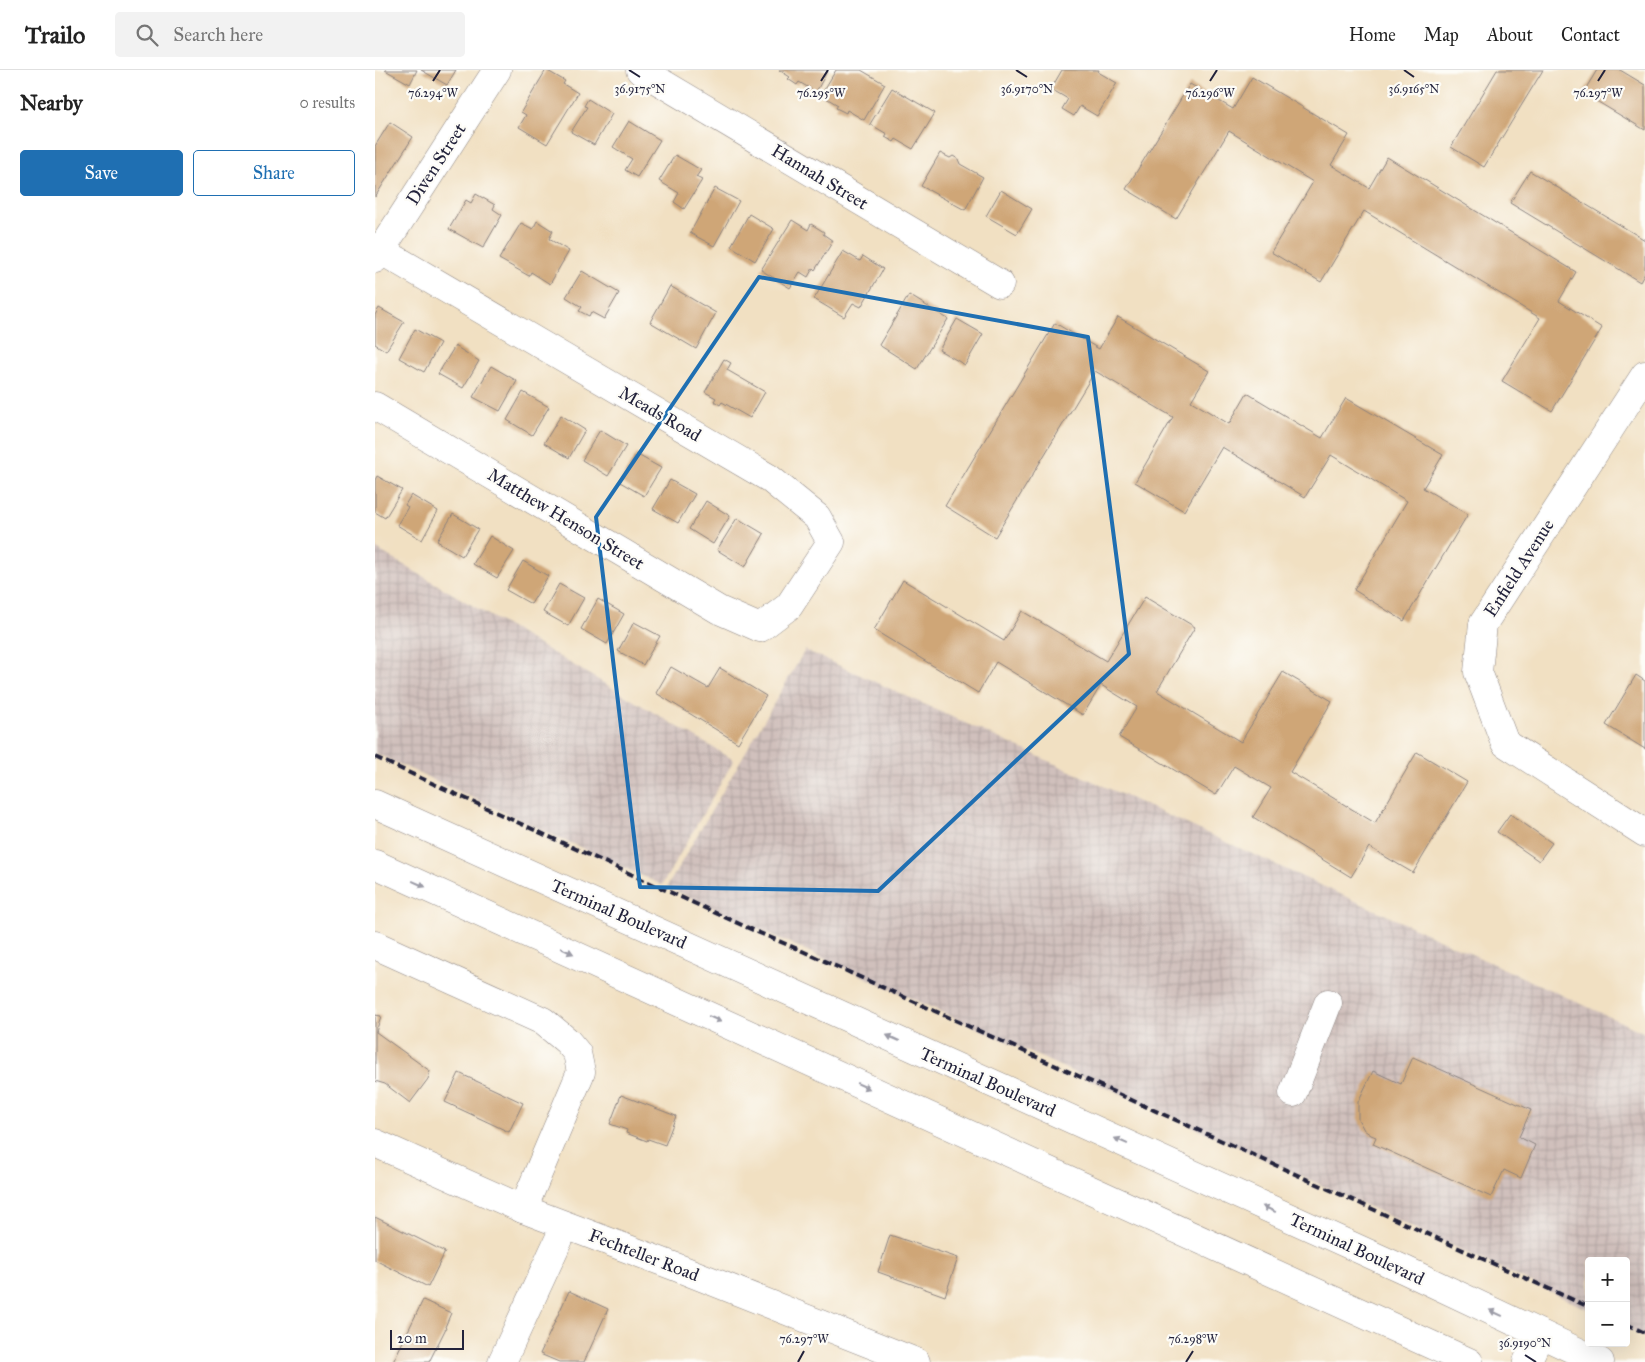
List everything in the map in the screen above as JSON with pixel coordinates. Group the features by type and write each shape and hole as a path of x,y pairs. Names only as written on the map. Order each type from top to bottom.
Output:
{"street":[{"name":"Diven Street","path":"377,252 497,70"},
{"name":"Hannah Street","path":"640,70 1000,284"},
{"name":"Meads Road","path":"377,252 769,478 817,517 831,542 789,606 759,628"},
{"name":"Enfield Avenue","path":"1645,375 1483,624 1479,672 1505,743 1645,833"},
{"name":"Matthew Henson Street","path":"375,406 719,610 759,628"},
{"name":"Terminal Boulevard","path":"375,804 1378,1258 1540,1334 1564,1354 1600,1362"},
{"path":"375,864 1469,1362"},
{"path":"375,945 543,1021 567,1040 577,1053 581,1072 523,1209"},
{"path":"1293,1093 1328,1003"},
{"name":"Fechteller Road","path":"375,1143 523,1209 676,1267 871,1354 916,1362"},
{"path":"502,1362 565,1226"},
{"path":"1527,1362 1540,1334"}],"highlighted area":[{"path":"759,277 1088,337 1129,654 878,891 640,887 596,517"}],"shaded area":[{"path":"375,548 734,760 662,885 375,753"},
{"path":"805,650 1645,1033 1645,1337 1630,1330 1630,1257 1585,1257 1585,1308 1378,1211 667,887"}],"building":[{"path":"385,70 417,70 410,84"},
{"path":"421,70 456,70 447,85"},
{"path":"546,70 565,81 563,84 578,93 547,144 519,127 526,115 521,112"},
{"path":"779,70 828,70 816,92 799,82 797,85 788,79 790,77"},
{"path":"836,70 861,70 885,84 864,120 847,110 846,113 836,108 838,105 821,95"},
{"path":"1062,70 1099,70 1098,72 1117,83 1097,116 1080,106 1074,116 1062,109 1068,99 1051,89"},
{"path":"1497,70 1543,70 1484,167 1451,147"},
{"path":"1597,70 1620,70 1645,85 1645,130 1583,93"},
{"path":"1252,77 1349,135 1331,165 1369,188 1387,157 1576,272 1559,301 1602,328 1552,411 1502,381 1540,318 1364,211 1321,282 1271,252 1313,182 1229,131 1176,219 1126,189 1190,84 1233,109"},
{"path":"892,88 935,113 913,149 896,139 894,142 885,137 887,134 870,124"},
{"path":"588,99 612,114 594,145 571,132 587,107 584,106"},
{"path":"629,121 660,140 637,177 625,170 632,159 613,147"},
{"path":"390,122 413,137 375,197 375,146"},
{"path":"940,153 950,158 953,156 958,159 960,164 983,177 965,210 921,186"},
{"path":"675,155 701,170 696,177 702,180 684,209 674,202 679,193 659,181"},
{"path":"1530,171 1645,240 1645,273 1640,282 1510,203"},
{"path":"715,188 739,201 714,246 690,233"},
{"path":"1001,190 1032,209 1017,234 986,216"},
{"path":"476,194 495,205 493,209 502,215 483,248 449,229 466,200 471,203"},
{"path":"749,214 774,229 755,261 731,246"},
{"path":"792,220 808,230 811,224 824,232 823,234 833,241 815,270 813,268 808,277 800,272 790,288 761,270"},
{"path":"537,221 553,231 549,239 569,251 550,284 531,272 529,276 499,259 521,223 533,229"},
{"path":"843,251 860,261 863,256 883,269 861,307 853,303 844,317 814,299"},
{"path":"582,271 619,293 604,319 591,312 589,316 579,311 582,307 566,297"},
{"path":"670,286 716,313 696,349 650,322"},
{"path":"909,295 948,319 917,369 879,345"},
{"path":"379,308 404,322 386,351 375,344 375,315"},
{"path":"1118,317 1209,371 1191,401 1229,424 1247,393 1322,438 1346,398 1443,455 1423,488 1468,514 1404,621 1354,590 1407,501 1331,455 1305,497 1222,447 1184,511 1135,482 1173,417 1095,371 995,537 945,506 1055,323 1099,349"},
{"path":"957,319 983,334 965,365 939,350"},
{"path":"415,329 440,343 424,372 399,358"},
{"path":"455,346 479,361 463,388 438,374"},
{"path":"724,359 731,363 727,370 765,392 750,418 722,402 720,405 714,401 716,398 705,392"},
{"path":"491,366 517,381 500,411 473,397"},
{"path":"523,392 549,407 532,435 507,420"},
{"path":"561,415 585,430 569,458 544,443"},
{"path":"600,430 626,446 608,476 582,460"},
{"path":"636,454 661,468 644,496 620,482"},
{"path":"377,476 402,490 385,518 375,512 375,480"},
{"path":"670,480 695,494 678,523 653,509"},
{"path":"411,495 438,511 422,540 397,525 408,507 405,505"},
{"path":"706,501 730,516 713,544 689,529"},
{"path":"453,514 478,529 462,556 437,541"},
{"path":"737,518 764,534 745,567 717,550"},
{"path":"490,536 514,551 497,578 473,564"},
{"path":"523,561 548,576 531,604 506,590"},
{"path":"903,580 1004,641 1022,611 1106,661 1145,597 1195,627 1157,691 1241,742 1283,672 1332,701 1290,772 1375,823 1417,752 1467,782 1413,873 1369,847 1351,877 1253,817 1271,788 1234,766 1216,795 1119,737 1137,707 1101,685 1083,715 996,662 978,693 874,630"},
{"path":"559,584 584,598 568,626 543,612"},
{"path":"598,599 624,614 607,644 581,629"},
{"path":"634,622 660,636 643,665 618,651"},
{"path":"671,667 708,688 720,668 766,696 738,743 656,693"},
{"path":"1636,675 1645,681 1645,749 1606,725"},
{"path":"1510,814 1552,843 1539,861 1497,832"},
{"path":"375,1015 381,1016 376,1032 430,1071 428,1079 410,1103 385,1084 375,1081"},
{"path":"1413,1057 1531,1110 1519,1137 1535,1145 1521,1178 1504,1170 1491,1197 1373,1144 1376,1137 1364,1130 1358,1119 1358,1102 1373,1071 1401,1084"},
{"path":"459,1073 523,1103 509,1132 445,1102"},
{"path":"621,1095 676,1116 665,1145 626,1133 627,1130 610,1124"},
{"path":"375,1217 445,1252 428,1287 375,1260"},
{"path":"890,1235 958,1258 945,1296 878,1272"},
{"path":"569,1291 608,1309 584,1362 559,1362 540,1354"},
{"path":"423,1300 451,1313 446,1328 429,1362 393,1362"}],"railway":[{"path":"375,757 755,931 1585,1305"},
{"path":"1630,1326 1645,1333"}]}
